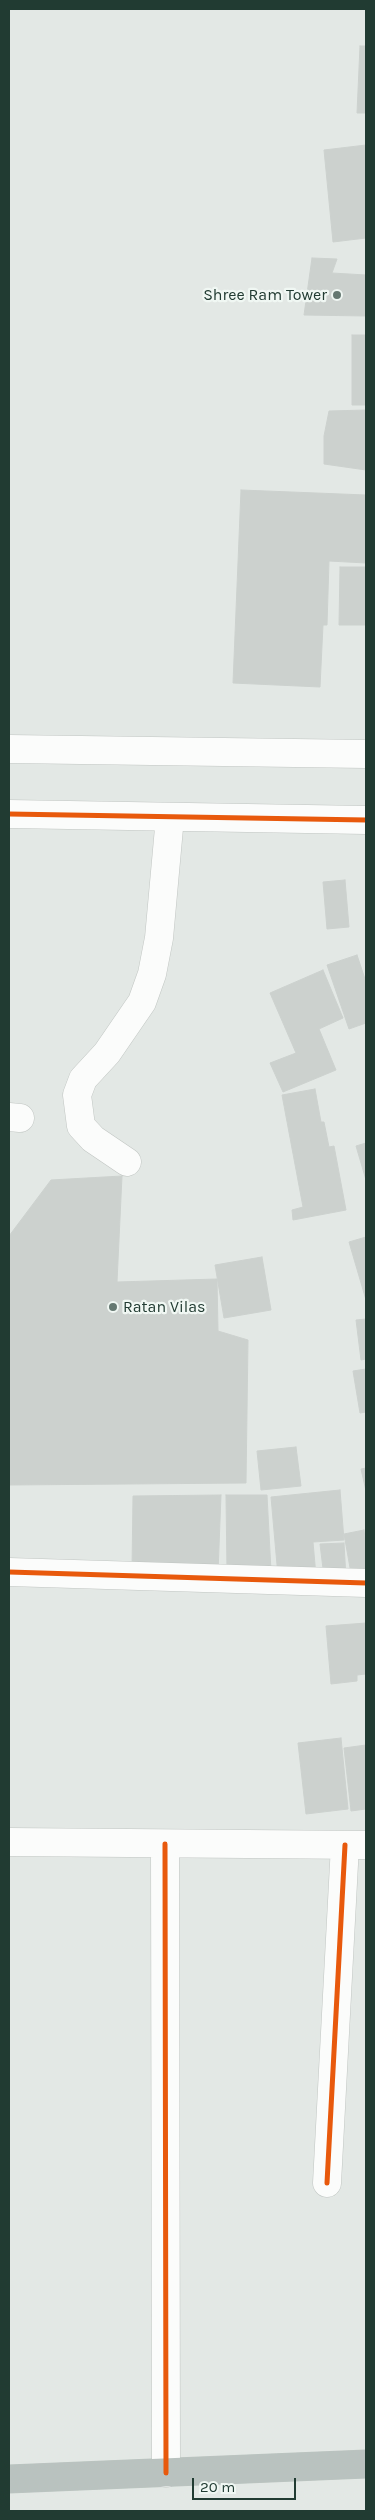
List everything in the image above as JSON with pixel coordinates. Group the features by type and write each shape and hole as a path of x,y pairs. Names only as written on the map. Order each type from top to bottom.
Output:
{"highway":[{"path":"9,2479 366,2464"}],"street":[{"path":"9,749 366,754"},
{"path":"9,814 366,820"},
{"path":"127,1162 93,1139 81,1126 77,1095 83,1079 108,1053 142,1002 152,974 158,938 170,817"},
{"path":"9,1572 366,1583"},
{"path":"9,1842 356,1845 328,2182"},
{"path":"165,1844 166,2473"}],"building":[{"path":"360,46 366,46 366,113 357,113"},
{"path":"366,145 366,238 333,242 324,150"},
{"name":"Shree Ram Tower","path":"312,258 337,259 332,273 366,275 366,316 304,315"},
{"path":"352,335 366,335 366,405 352,405"},
{"path":"366,410 366,470 324,464 324,436 329,411"},
{"path":"241,490 366,495 366,563 329,561 327,625 323,625 320,687 233,683"},
{"path":"340,567 366,567 366,625 339,625"},
{"path":"345,880 349,927 327,929 323,882"},
{"path":"357,955 366,982 366,1023 349,1029 327,965"},
{"path":"323,970 343,1018 319,1029 336,1070 283,1092 270,1063 296,1053 270,993"},
{"path":"315,1089 321,1122 324,1122 329,1147 334,1146 346,1210 293,1220 292,1210 303,1207 282,1095"},
{"path":"366,1143 366,1180 356,1146"},
{"name":"Ratan Vilas","path":"122,1176 117,1282 217,1279 218,1331 248,1340 246,1483 9,1485 9,1236 51,1180"},
{"path":"366,1237 366,1300 349,1242"},
{"path":"262,1257 271,1310 224,1318 215,1265"},
{"path":"366,1319 366,1359 361,1360 356,1320"},
{"path":"366,1369 366,1412 360,1413 353,1371"},
{"path":"296,1447 301,1486 261,1490 257,1451"},
{"path":"366,1468 366,1491 361,1469"},
{"path":"340,1490 344,1540 313,1542 316,1576 278,1576 271,1497"},
{"path":"221,1495 218,1573 132,1569 133,1496"},
{"path":"226,1495 267,1495 271,1571 227,1571"},
{"path":"364,1530 366,1577 352,1579 344,1534"},
{"path":"344,1543 346,1578 324,1577 320,1544"},
{"path":"366,1623 366,1674 357,1675 357,1681 331,1684 326,1626"},
{"path":"341,1738 348,1809 306,1814 298,1743"},
{"path":"366,1745 366,1809 351,1811 344,1748"}],"cycle path":[{"path":"9,814 366,820"},
{"path":"9,1572 366,1583"},
{"path":"165,1844 166,2473"},
{"path":"327,2183 345,1845"}],"place":[{"name":"Shree Ram Tower","path":"337,295"},
{"name":"Ratan Vilas","path":"113,1307"}]}
